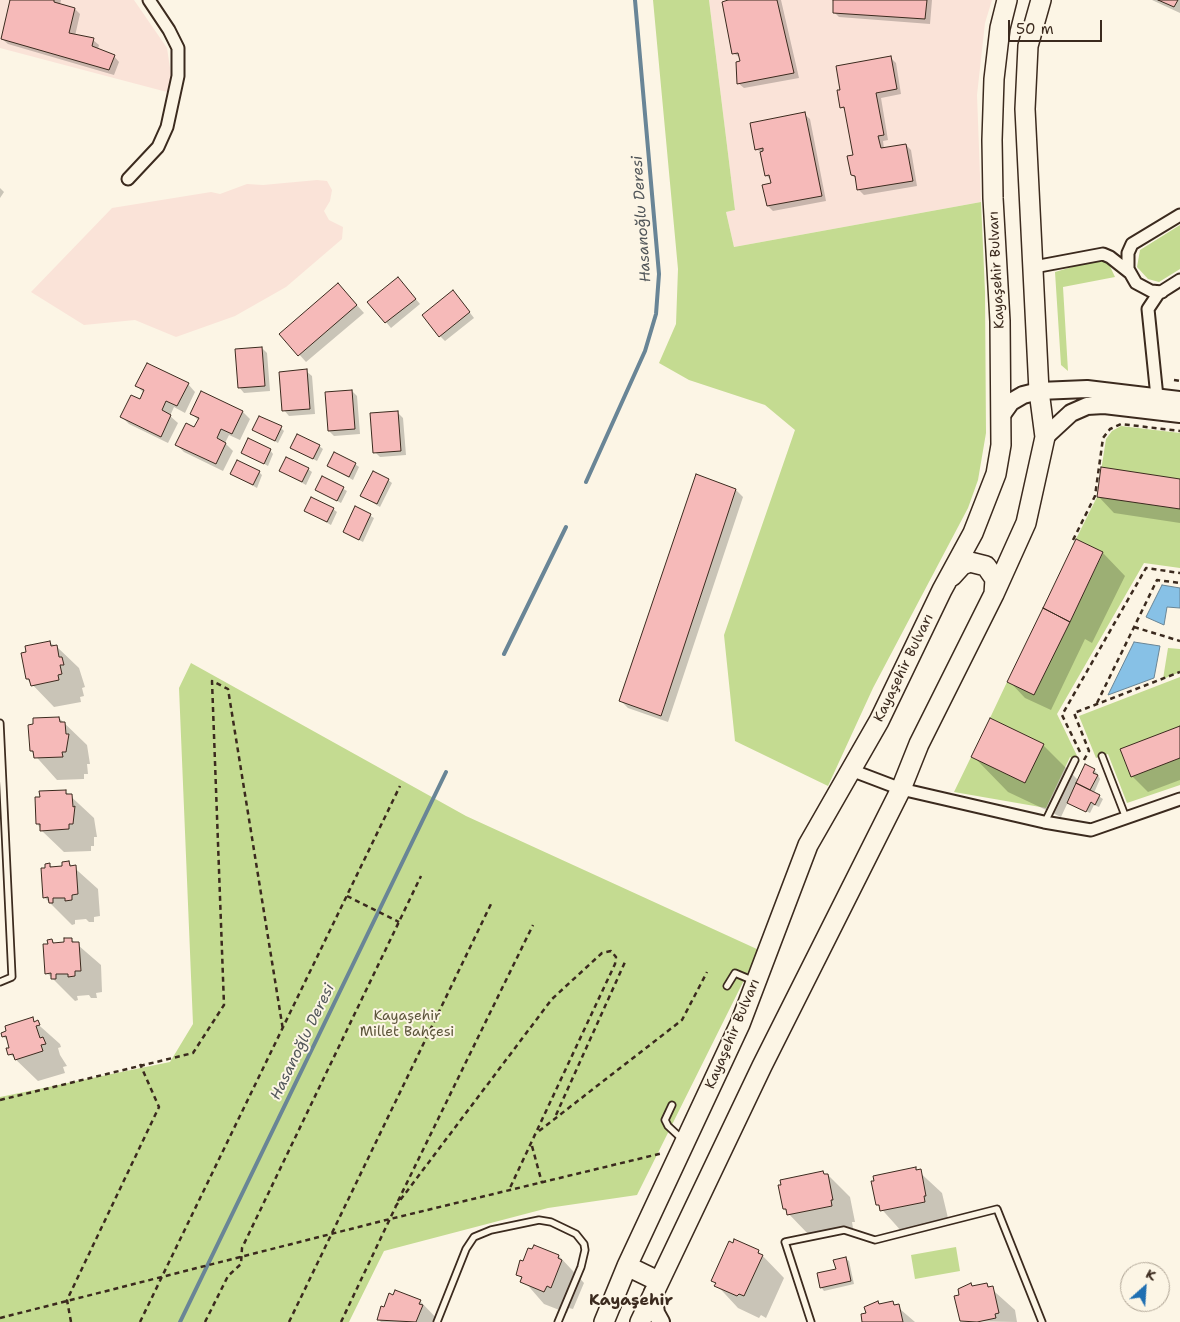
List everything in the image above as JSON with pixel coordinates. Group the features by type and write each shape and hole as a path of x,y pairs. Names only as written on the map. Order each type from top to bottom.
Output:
{"main road":[{"name":"Kayaşehir Bulvarı","path":"604,1322 627,1266 740,1024 795,874 808,845 879,721 942,590 973,533 996,474 1001,445 1000,321 993,198 992,140 994,79 1000,28 1008,0"},
{"path":"640,1322 762,1066 901,789 919,744 994,594 1026,523 1045,437 1039,391 1025,110 1028,46 1041,0"},
{"path":"942,590 962,565 976,562 990,569 995,579 994,594"},
{"path":"627,1266 656,1287"}],"street":[{"path":"128,179 158,147 167,127 178,76 178,48 169,30 149,0"},
{"path":"1129,272 1127,261 1132,244 1180,215"},
{"path":"1034,267 1103,254 1110,257 1129,272 1136,283 1143,288 1162,292"},
{"path":"1157,397 1148,316 1150,304 1162,292 1180,280"},
{"path":"1001,416 1011,402 1023,395 1039,391 1087,389 1180,400"},
{"path":"1045,437 1071,413 1087,406 1104,405 1180,414"},
{"path":"851,770 901,789 1045,822 1091,830 1180,799"},
{"path":"656,1287 656,1312 661,1322"}],"lane":[{"path":"0,723 2,824 12,977 0,982"},
{"path":"1102,756 1126,818"},
{"path":"1045,822 1076,760"},
{"path":"727,986 735,972 756,981"},
{"path":"672,1104 665,1120 684,1145"},
{"path":"812,1322 785,1242 844,1230 875,1240 997,1209 1042,1322"},
{"path":"437,1322 466,1249 474,1237 491,1230 539,1220 550,1222 576,1234 584,1244 585,1250 581,1267 558,1322"}],"path":[{"path":"1174,380 1180,381"},
{"path":"1073,540 1095,496 1103,438 1110,429 1121,424 1180,431"},
{"path":"1084,760 1062,715 1146,568 1180,573"},
{"path":"1096,705 1157,580 1180,583"},
{"path":"1134,627 1180,641"},
{"path":"1080,768 1088,751 1074,713 1180,672"},
{"path":"0,1100 140,1064 193,1053 224,1005 212,680 228,689 283,1030"},
{"path":"140,1322 400,786"},
{"path":"205,1322 228,1276 241,1264 242,1248 421,876"},
{"path":"347,896 399,922"},
{"path":"289,1322 491,904"},
{"path":"341,1322 533,925"},
{"path":"395,1208 552,999 602,953 611,951 616,957 615,964 508,1191"},
{"path":"555,1117 626,962"},
{"path":"537,1132 682,1020 707,972"},
{"path":"72,1322 67,1300 159,1107 140,1064"},
{"path":"531,1144 542,1183"},
{"path":"0,1318 390,1219 542,1183 684,1145"}],"shaded area":[{"path":"0,0 134,0 167,48 172,81 167,92 0,48"},
{"path":"709,0 992,0 985,23 977,95 981,202 734,247 726,212 735,210"},
{"path":"317,180 327,181 332,190 330,201 324,211 329,220 343,227 342,239 286,287 235,316 176,337 135,320 84,325 31,292 112,208 211,192 220,194 247,184 263,185"}],"green space":[{"path":"653,0 709,0 735,210 726,212 734,247 981,202 985,292 986,433 978,480 968,508 873,688 828,786 735,741 724,635 795,430 765,405 689,380 659,363 676,324 678,269"},
{"path":"1180,225 1180,269 1159,282 1148,279 1137,267 1140,250"},
{"path":"1096,260 1107,260 1115,277 1063,287 1068,371 1061,365 1055,272"},
{"path":"1121,426 1180,433 1180,568 1144,563 1057,714 1080,762 1070,757 1046,808 954,792 971,757 1025,782 1043,744 990,718 1007,682 1034,694 1103,553 1076,539 1097,497 1106,439 1112,431"},
{"path":"1168,648 1180,649 1180,672 1163,679"},
{"name":"Kayaşehir Millet Bahçesi","path":"191,663 466,816 759,950 637,1195 548,1208 384,1251 349,1322 0,1322 0,1097 170,1062 193,1024 179,688"},
{"path":"1180,677 1180,785 1127,803 1108,754 1096,758 1079,716"},
{"path":"956,1247 960,1271 915,1279 911,1255"}],"water":[{"path":"1162,585 1180,588 1180,608 1167,607 1164,625 1146,617"},
{"path":"1134,642 1160,646 1154,678 1108,695"}],"building":[{"path":"10,0 54,0 54,2 75,8 69,33 94,38 92,46 115,55 109,70 1,39"},
{"path":"728,0 777,0 794,73 737,84 736,62 740,61 738,53 732,54 722,2"},
{"path":"833,0 927,0 925,19 833,13"},
{"path":"1158,0 1178,0 1174,7"},
{"path":"891,56 897,89 876,93 884,135 878,136 881,148 906,144 913,181 857,190 855,176 851,175 847,156 853,155 844,107 840,108 837,90 840,90 836,66"},
{"path":"805,112 822,196 767,206 762,185 771,183 769,175 765,176 760,152 763,151 763,148 755,150 750,123"},
{"path":"398,277 416,299 385,323 367,302"},
{"path":"338,283 357,305 298,356 279,334"},
{"path":"453,290 470,312 439,337 422,315"},
{"path":"262,347 265,386 238,388 235,349"},
{"path":"147,363 189,383 177,406 166,401 162,410 171,415 161,437 120,417 131,395 140,399 144,390 135,386"},
{"path":"307,369 310,409 282,411 279,372"},
{"path":"352,390 355,429 328,431 325,392"},
{"path":"201,391 243,411 232,434 221,429 217,438 226,443 216,464 175,445 186,423 194,427 199,418 190,414"},
{"path":"398,411 401,451 373,453 370,413"},
{"path":"259,416 282,426 275,441 252,430"},
{"path":"297,434 320,445 313,459 290,448"},
{"path":"248,438 271,449 264,464 241,453"},
{"path":"334,452 356,463 349,477 327,466"},
{"path":"286,457 309,468 302,482 279,471"},
{"path":"237,460 260,471 253,485 230,474"},
{"path":"1101,467 1180,479 1180,509 1097,497"},
{"path":"373,471 389,479 377,504 360,496"},
{"path":"696,474 736,489 661,716 619,701"},
{"path":"322,476 344,487 337,501 315,490"},
{"path":"311,497 334,508 327,522 304,511"},
{"path":"355,506 371,514 359,540 343,532"},
{"path":"1076,539 1103,552 1070,622 1043,608"},
{"path":"1043,608 1070,622 1034,695 1007,682"},
{"path":"50,641 51,646 57,645 59,657 62,657 64,665 60,665 62,674 58,675 59,680 31,686 29,679 26,679 21,653 26,652 25,646"},
{"path":"59,717 60,722 65,722 66,734 69,734 66,752 62,752 63,757 34,758 33,751 30,751 28,725 33,724 33,718"},
{"path":"990,718 1044,744 1025,783 971,757"},
{"path":"1180,726 1180,758 1131,777 1120,749"},
{"path":"1085,764 1095,769 1093,773 1098,775 1090,790 1076,783"},
{"path":"1076,783 1100,795 1095,805 1091,802 1086,812 1067,803"},
{"path":"66,790 66,794 72,794 73,807 75,806 73,824 69,824 69,829 40,831 40,824 36,824 35,797 40,797 39,791"},
{"path":"69,861 70,866 76,865 78,894 72,895 72,900 65,901 65,898 53,898 53,903 49,903 48,897 43,898 41,868 45,868 45,864 50,863 50,867 62,866 62,862"},
{"path":"64,938 72,938 72,942 79,942 81,971 75,971 75,976 68,977 68,974 56,974 56,979 51,979 51,973 45,974 43,944 48,944 47,940 52,939 53,943 64,942"},
{"path":"33,1017 34,1022 38,1020 40,1025 36,1026 40,1038 43,1037 46,1044 41,1045 43,1051 15,1060 13,1054 8,1055 6,1048 9,1048 6,1036 2,1037 1,1033 6,1031 5,1026"},
{"path":"916,1167 916,1170 921,1169 926,1196 924,1196 925,1202 880,1211 879,1205 876,1205 871,1181 874,1181 873,1176"},
{"path":"823,1171 824,1174 828,1174 833,1200 831,1200 832,1206 787,1215 786,1209 783,1209 778,1185 781,1185 780,1180"},
{"path":"734,1239 759,1250 758,1253 763,1255 744,1296 739,1294 737,1296 714,1286 716,1283 711,1281 729,1241 733,1243"},
{"path":"534,1245 559,1255 558,1258 562,1260 551,1288 547,1286 544,1292 520,1282 522,1277 516,1275 520,1260 523,1261 528,1248 532,1249"},
{"path":"846,1257 851,1281 820,1288 817,1273 836,1269 833,1260"},
{"path":"971,1283 972,1286 987,1283 988,1287 993,1286 999,1313 995,1314 996,1318 977,1322 960,1321 954,1296 959,1295 958,1289"},
{"path":"395,1290 421,1300 419,1304 423,1305 416,1322 377,1320 381,1306 384,1307 389,1293 393,1295"},
{"path":"878,1301 879,1304 893,1301 894,1305 899,1304 903,1322 862,1322 861,1314 866,1313 864,1307"}],"waterway":[{"name":"Hasanoğlu Deresi","path":"586,482 645,351 656,314 659,274 635,0"},
{"name":"Hasanoğlu Deresi","path":"504,654 566,527"},
{"name":"Hasanoğlu Deresi","path":"180,1322 446,772"}],"district":[{"name":"Kayaşehir","path":"631,1301"}]}
